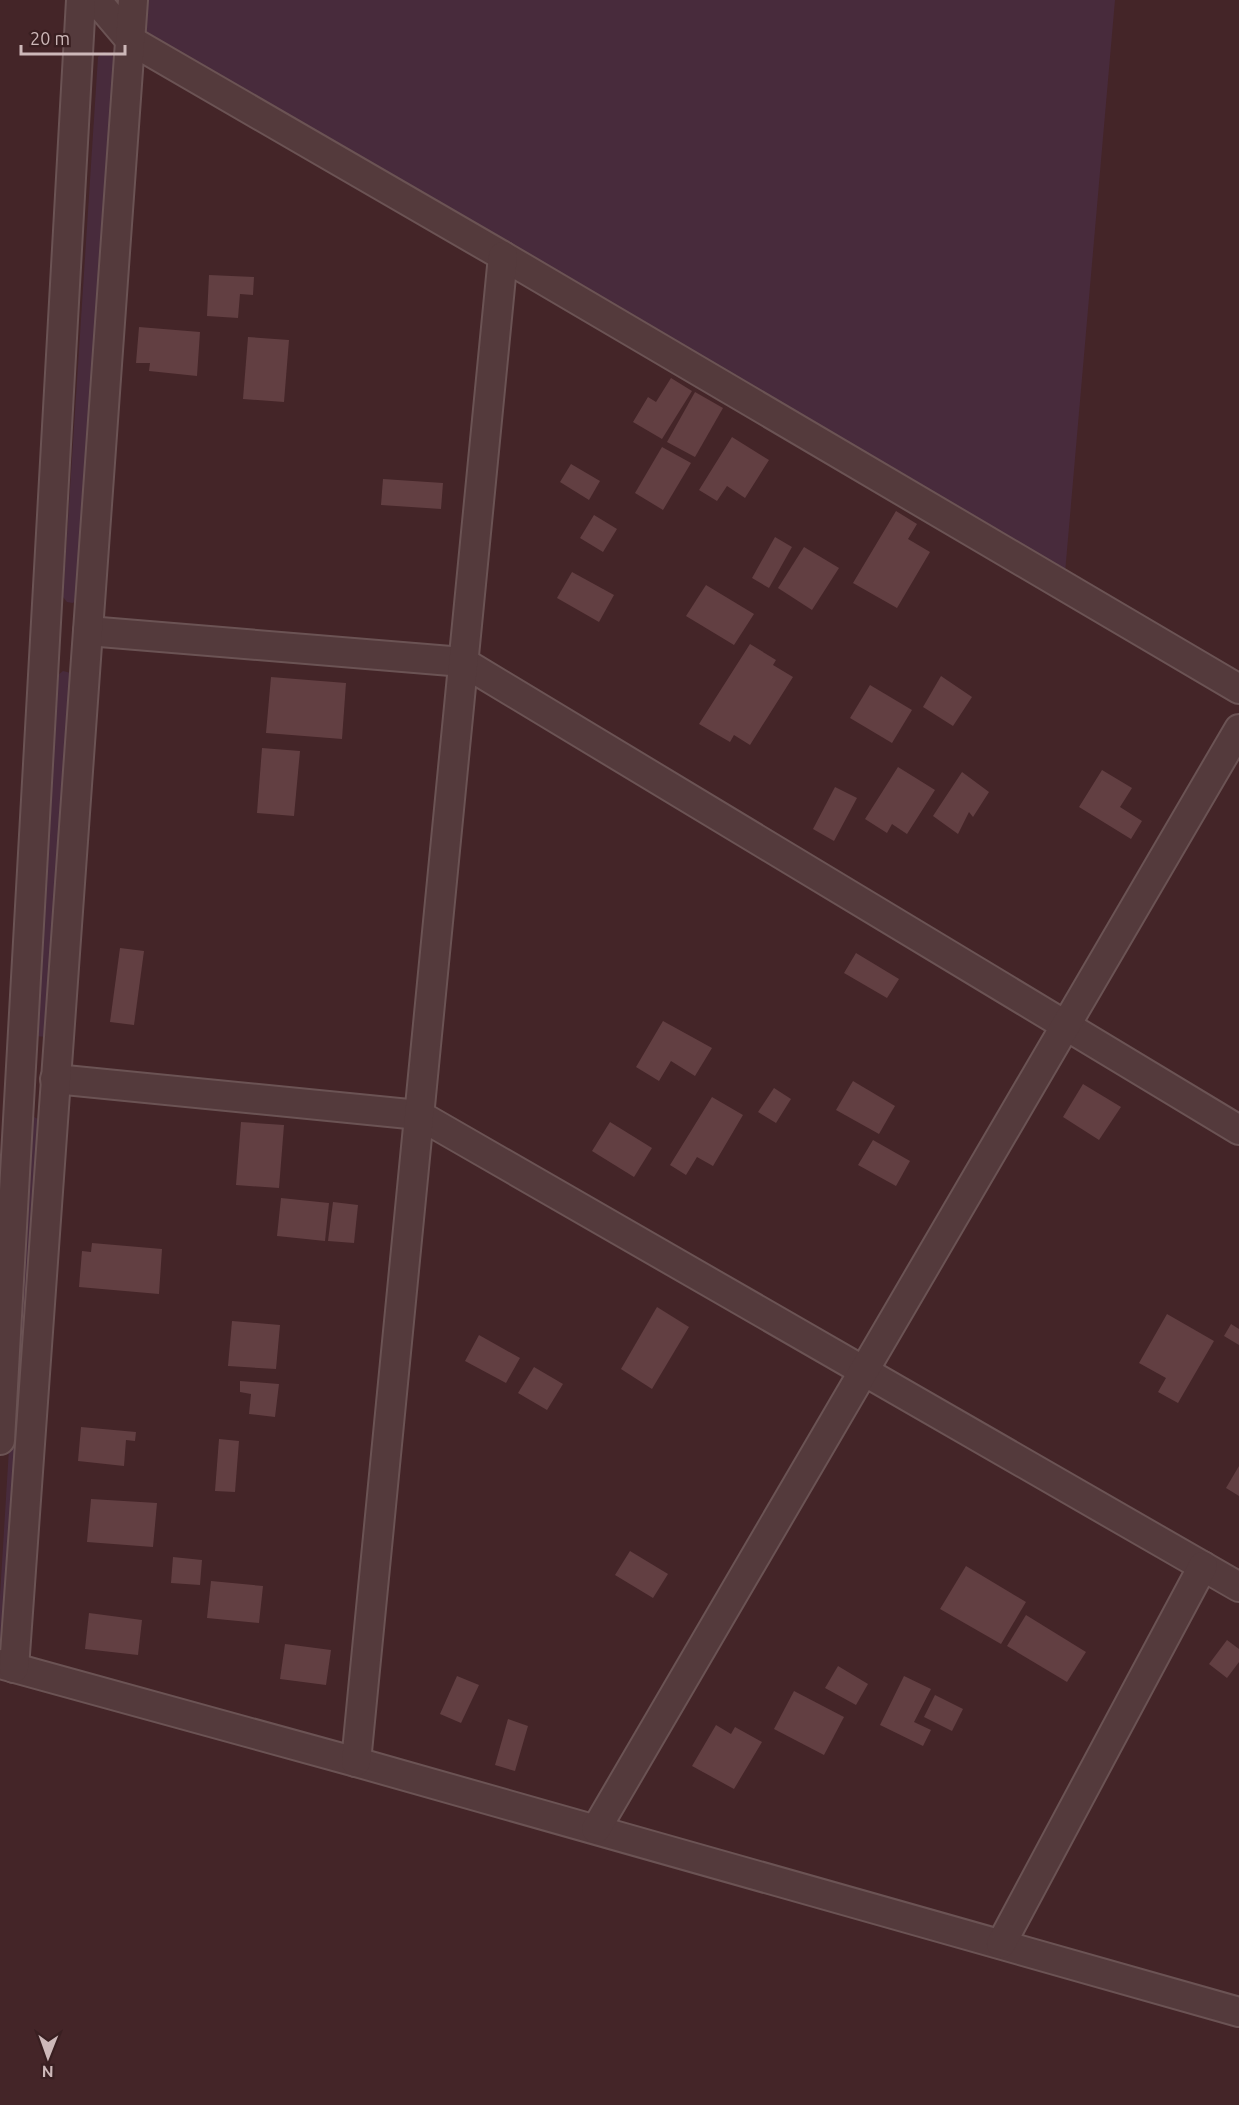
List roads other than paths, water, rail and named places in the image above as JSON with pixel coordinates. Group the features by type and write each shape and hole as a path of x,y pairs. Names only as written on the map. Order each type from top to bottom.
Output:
{"street":[{"path":"0,1440 81,0"},
{"path":"96,0 130,40 504,256 1239,689"},
{"path":"133,0 55,1079 7,1666 596,1829 1239,2012"},
{"path":"356,1762 504,256"},
{"path":"88,631 463,662 1239,1130"},
{"path":"596,1829 1239,729"},
{"path":"55,1079 419,1115 1239,1587"},
{"path":"1001,1944 1203,1566"}]}
